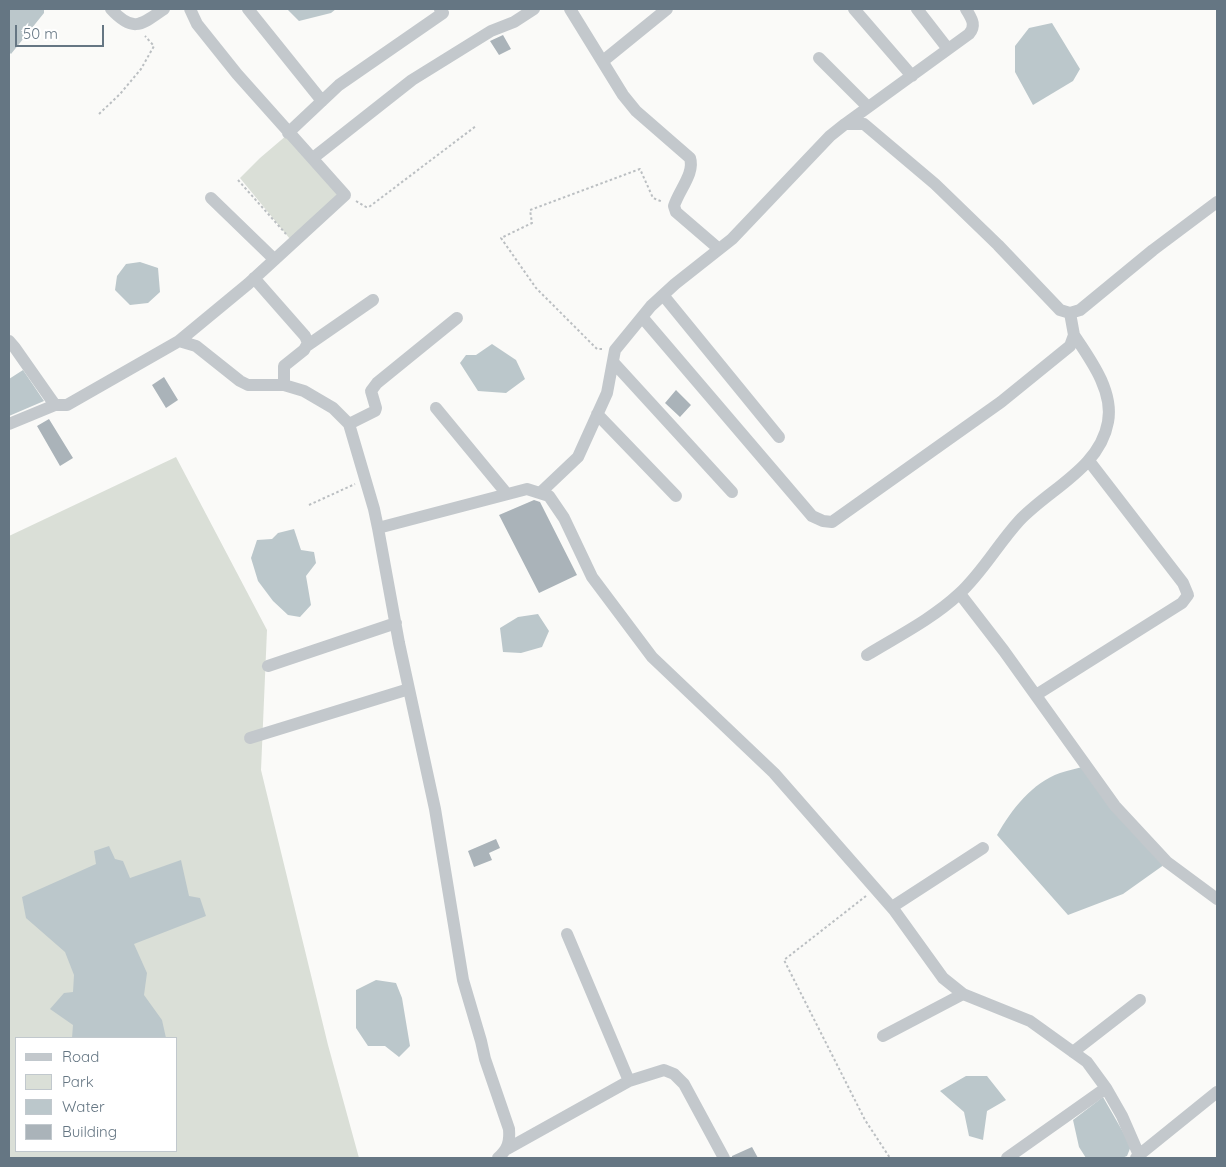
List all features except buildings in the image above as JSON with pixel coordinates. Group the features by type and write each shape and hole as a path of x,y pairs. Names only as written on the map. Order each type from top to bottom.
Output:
{"street":[{"path":"111,9 121,19 134,25 148,20 164,9"},
{"path":"9,424 55,405 67,405 179,341 254,278 292,241 345,195 237,74 197,24 190,9"},
{"path":"248,9 322,101"},
{"path":"312,158 412,80 492,31 514,22 534,9"},
{"path":"570,9 636,111 690,158 692,164 691,171 678,193 674,206 676,212 719,249"},
{"path":"603,60 667,9"},
{"path":"854,9 912,76"},
{"path":"917,9 948,49"},
{"path":"540,494 578,457 607,392 614,356 642,317 663,295 732,239 830,136 973,30 974,22 966,9"},
{"path":"288,133 339,85 444,10"},
{"path":"819,58 868,107"},
{"path":"845,124 864,124 921,172 998,245 1060,310 1070,313 1080,310 1217,202"},
{"path":"211,198 274,259"},
{"path":"254,278 305,336 308,345"},
{"path":"663,295 779,437"},
{"path":"284,385 284,366 308,345 373,300"},
{"path":"867,655 934,614 960,594 1024,517 1089,461 1104,440 1109,420 1105,393 1093,363 1074,335 1070,313"},
{"path":"642,317 812,516 823,522 832,522 1001,402 1070,346 1074,335"},
{"path":"348,424 375,411 376,408 371,391 377,383 457,318"},
{"path":"9,341 55,405"},
{"path":"179,341 196,346 240,381 248,385 284,385 304,391 333,408 348,424 378,528 409,689 436,809 463,980 485,1059 510,1129 510,1140 507,1149"},
{"path":"614,356 732,492"},
{"path":"436,408 507,494"},
{"path":"597,414 676,496"},
{"path":"1036,695 1182,603 1188,595 1183,583 1089,461"},
{"path":"378,528 527,489 549,496 564,518 592,577 652,657 774,773 892,907 943,978 963,994 1030,1021 1087,1062 1106,1088 1122,1116 1138,1157 1217,1092"},
{"path":"960,594 1036,695 1115,806 1167,862 1217,899"},
{"path":"268,666 396,622"},
{"path":"250,738 409,689"},
{"path":"892,907 983,848"},
{"path":"567,934 630,1081"},
{"path":"883,1036 963,994"},
{"path":"1073,1052 1140,1000"},
{"path":"498,1158 507,1149 630,1081 664,1070 674,1074 684,1084 724,1158"},
{"path":"1007,1158 1106,1088"}],"path":[{"path":"99,114 120,94 141,69 154,46 134,25"},
{"path":"345,195 369,207 476,126"},
{"path":"614,356 597,349 536,288 501,238 532,224 530,210 640,169 653,198 674,206"},
{"path":"238,180 292,241"},
{"path":"309,505 364,480"},
{"path":"875,888 784,960 865,1120 890,1158"}],"green space":[{"path":"287,135 346,197 290,239 240,178"},
{"path":"176,457 267,630 261,770 328,1045 359,1158 9,1158 9,536"}],"water":[{"path":"9,9 44,9 44,13 11,54 9,52"},
{"path":"287,9 336,9 331,13 299,21"},
{"path":"1052,23 1080,69 1073,81 1033,105 1015,72 1015,46 1029,28"},
{"path":"140,262 158,268 160,292 148,303 130,305 115,290 117,276 126,264"},
{"path":"492,344 516,360 525,379 506,393 478,391 460,363 466,355 476,355"},
{"path":"23,370 44,401 9,416 9,379"},
{"path":"294,529 301,550 314,552 316,563 306,576 311,605 300,617 288,615 273,601 258,581 251,558 257,540 272,539 278,533"},
{"path":"538,614 549,631 542,647 521,653 503,652 500,628 518,617"},
{"path":"1087,766 1168,862 1123,894 1068,915 997,835 1016,807 1040,783 1060,773"},
{"path":"109,846 115,859 123,861 130,878 181,860 189,896 200,898 206,916 134,944 147,973 144,995 162,1020 166,1037 72,1037 73,1025 50,1009 64,993 73,992 74,975 65,952 26,918 22,897 96,864 94,851"},
{"path":"376,980 396,983 402,998 410,1046 399,1057 385,1046 368,1046 356,1028 356,990"},
{"path":"966,1076 987,1076 1006,1100 987,1111 983,1140 969,1136 964,1112 940,1091"},
{"path":"1103,1097 1131,1146 1127,1156 1122,1158 1086,1158 1079,1147 1073,1120"}]}
